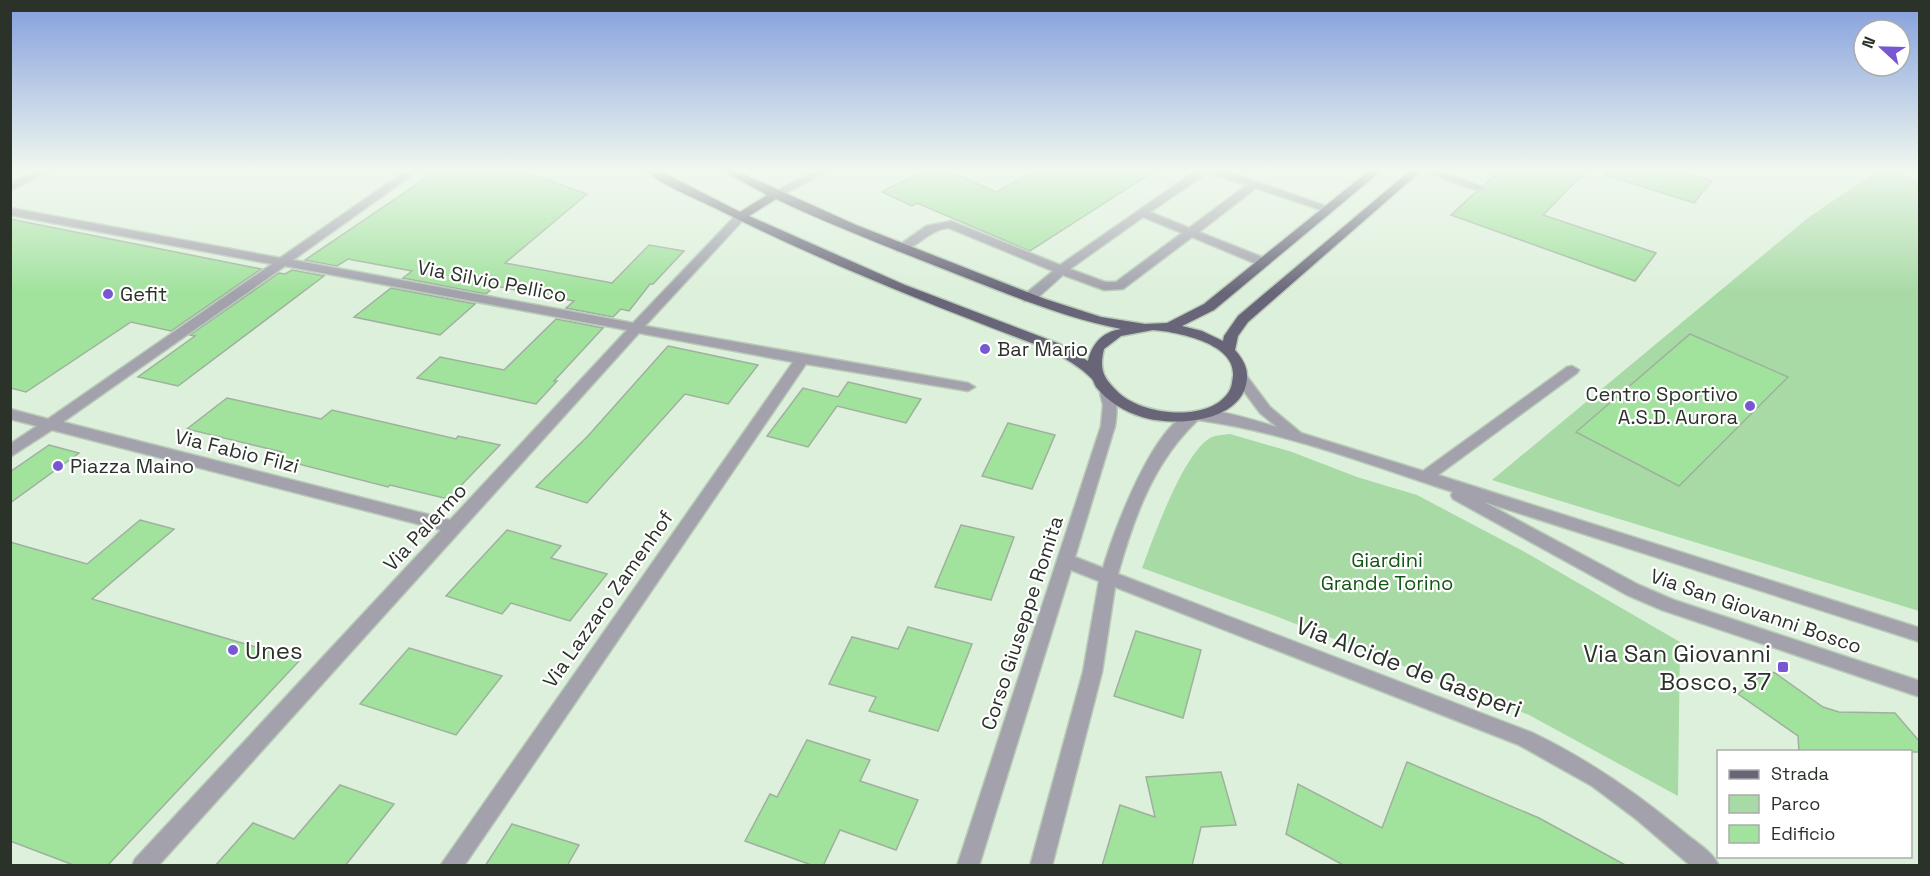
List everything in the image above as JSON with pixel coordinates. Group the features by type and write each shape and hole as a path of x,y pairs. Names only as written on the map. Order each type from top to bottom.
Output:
{"main road":[{"path":"728,211 880,280 1055,347 1078,360 1095,375 1107,393 1123,404 1142,412 1171,417 1196,416 1217,409 1228,402 1238,391 1241,378 1239,368 1228,352 1203,336 1170,327 1142,327 1095,321 901,248 815,211"},
{"path":"740,217 750,211"},
{"path":"1170,327 1209,307 1326,211"},
{"path":"1228,352 1231,336 1243,319 1369,211"},
{"path":"1095,375 1095,356 1106,341 1122,332 1142,327"}],"street":[{"name":"Via Silvio Pellico","path":"10,211 802,359 968,387"},
{"path":"10,452 355,211"},
{"path":"901,248 927,230 941,224 951,225 1104,286 1119,286 1219,211"},
{"path":"1029,298 1060,270 1141,212 1263,262"},
{"name":"Via Palermo","path":"143,866 740,217"},
{"name":"Via Lazzaro Zamenhof","path":"451,866 802,359"},
{"path":"1425,477 1572,370"},
{"path":"1241,378 1256,399 1277,420 1296,434 1319,443"},
{"name":"Corso Giuseppe Romita","path":"968,866 1108,426 1110,405 1107,393"},
{"name":"Via Fabio Filzi","path":"10,414 454,527"},
{"path":"1041,866 1099,644 1109,577 1140,487 1173,437 1196,416 1228,419 1319,443"},
{"name":"Via San Giovanni Bosco","path":"1319,443 1920,635"},
{"name":"Via San Giovanni Bosco","path":"1425,477 1649,597 1920,689"},
{"name":"Via Alcide de Gasperi","path":"1066,561 1526,739 1557,754 1610,787 1708,866"}],"green space":[{"name":"Centro Sportivo A.S.D. Aurora","path":"1818,211 1919,211 1919,611 1492,480"},
{"name":"Giardini Grande Torino","path":"1230,434 1292,452 1357,477 1417,495 1523,551 1680,642 1678,796 1529,715 1278,617 1142,568 1162,517 1191,459 1201,445 1212,437"}],"building":[{"path":"378,211 567,211 505,263 612,283 649,245 684,251 653,284 650,284 629,311 621,309 613,317 566,308 574,301 495,286 486,294 403,278 412,271 348,259 337,266 305,260"},
{"path":"936,211 1092,211 1030,251"},
{"path":"1455,211 1547,211 1543,215 1656,253 1635,281 1451,215"},
{"name":"Gefit","path":"10,219 261,269 171,331 131,322 26,392 10,388"},
{"path":"292,270 324,276 178,386 138,377 195,336 190,335 279,273 285,274"},
{"path":"391,288 475,304 440,335 354,317"},
{"path":"556,319 603,328 536,404 417,378 440,357 504,370"},
{"path":"1690,334 1788,377 1679,486 1576,432"},
{"path":"668,346 758,365 728,404 685,394 587,503 536,487 587,437"},
{"path":"848,382 921,399 906,423 837,406 808,447 767,436 803,388 838,397"},
{"path":"227,398 321,419 332,410 456,439 458,436 500,445 448,499 390,485 388,487 275,458 282,452 187,429"},
{"path":"1008,423 1055,435 1032,489 982,476"},
{"path":"49,445 79,453 10,503 10,472"},
{"path":"140,520 174,529 92,599 300,660 107,866 76,866 10,841 10,542 87,564"},
{"path":"961,525 1014,537 991,600 935,587"},
{"path":"507,530 561,546 551,558 607,574 570,621 511,603 502,614 446,596"},
{"path":"908,627 972,644 938,731 869,711 876,697 829,684 852,637 898,649"},
{"path":"1136,631 1201,650 1183,718 1114,696"},
{"path":"409,648 502,676 456,735 360,704"},
{"path":"1767,671 1775,673 1823,707 1839,712 1895,713 1920,742 1920,752 1912,752 1912,750 1799,750 1798,736 1738,694"},
{"path":"807,740 870,760 860,781 918,800 896,850 840,830 823,866 814,866 745,841 770,794 777,797"},
{"path":"1407,762 1539,818 1627,866 1345,866 1286,834 1298,784 1382,828"},
{"path":"1221,772 1236,825 1201,827 1192,866 1102,866 1120,805 1155,817 1146,777"},
{"path":"340,785 394,804 345,866 215,866 253,823 294,839"},
{"path":"512,824 579,845 567,866 485,866"}],"place":[{"name":"Gefit","path":"108,294"},
{"name":"Bar Mario","path":"985,349"},
{"name":"Centro Sportivo A.S.D. Aurora","path":"1750,406"},
{"name":"Piazza Maino","path":"58,466"},
{"name":"Unes","path":"233,650"},
{"name":"Via San Giovanni Bosco, 37","path":"1783,667"}]}
